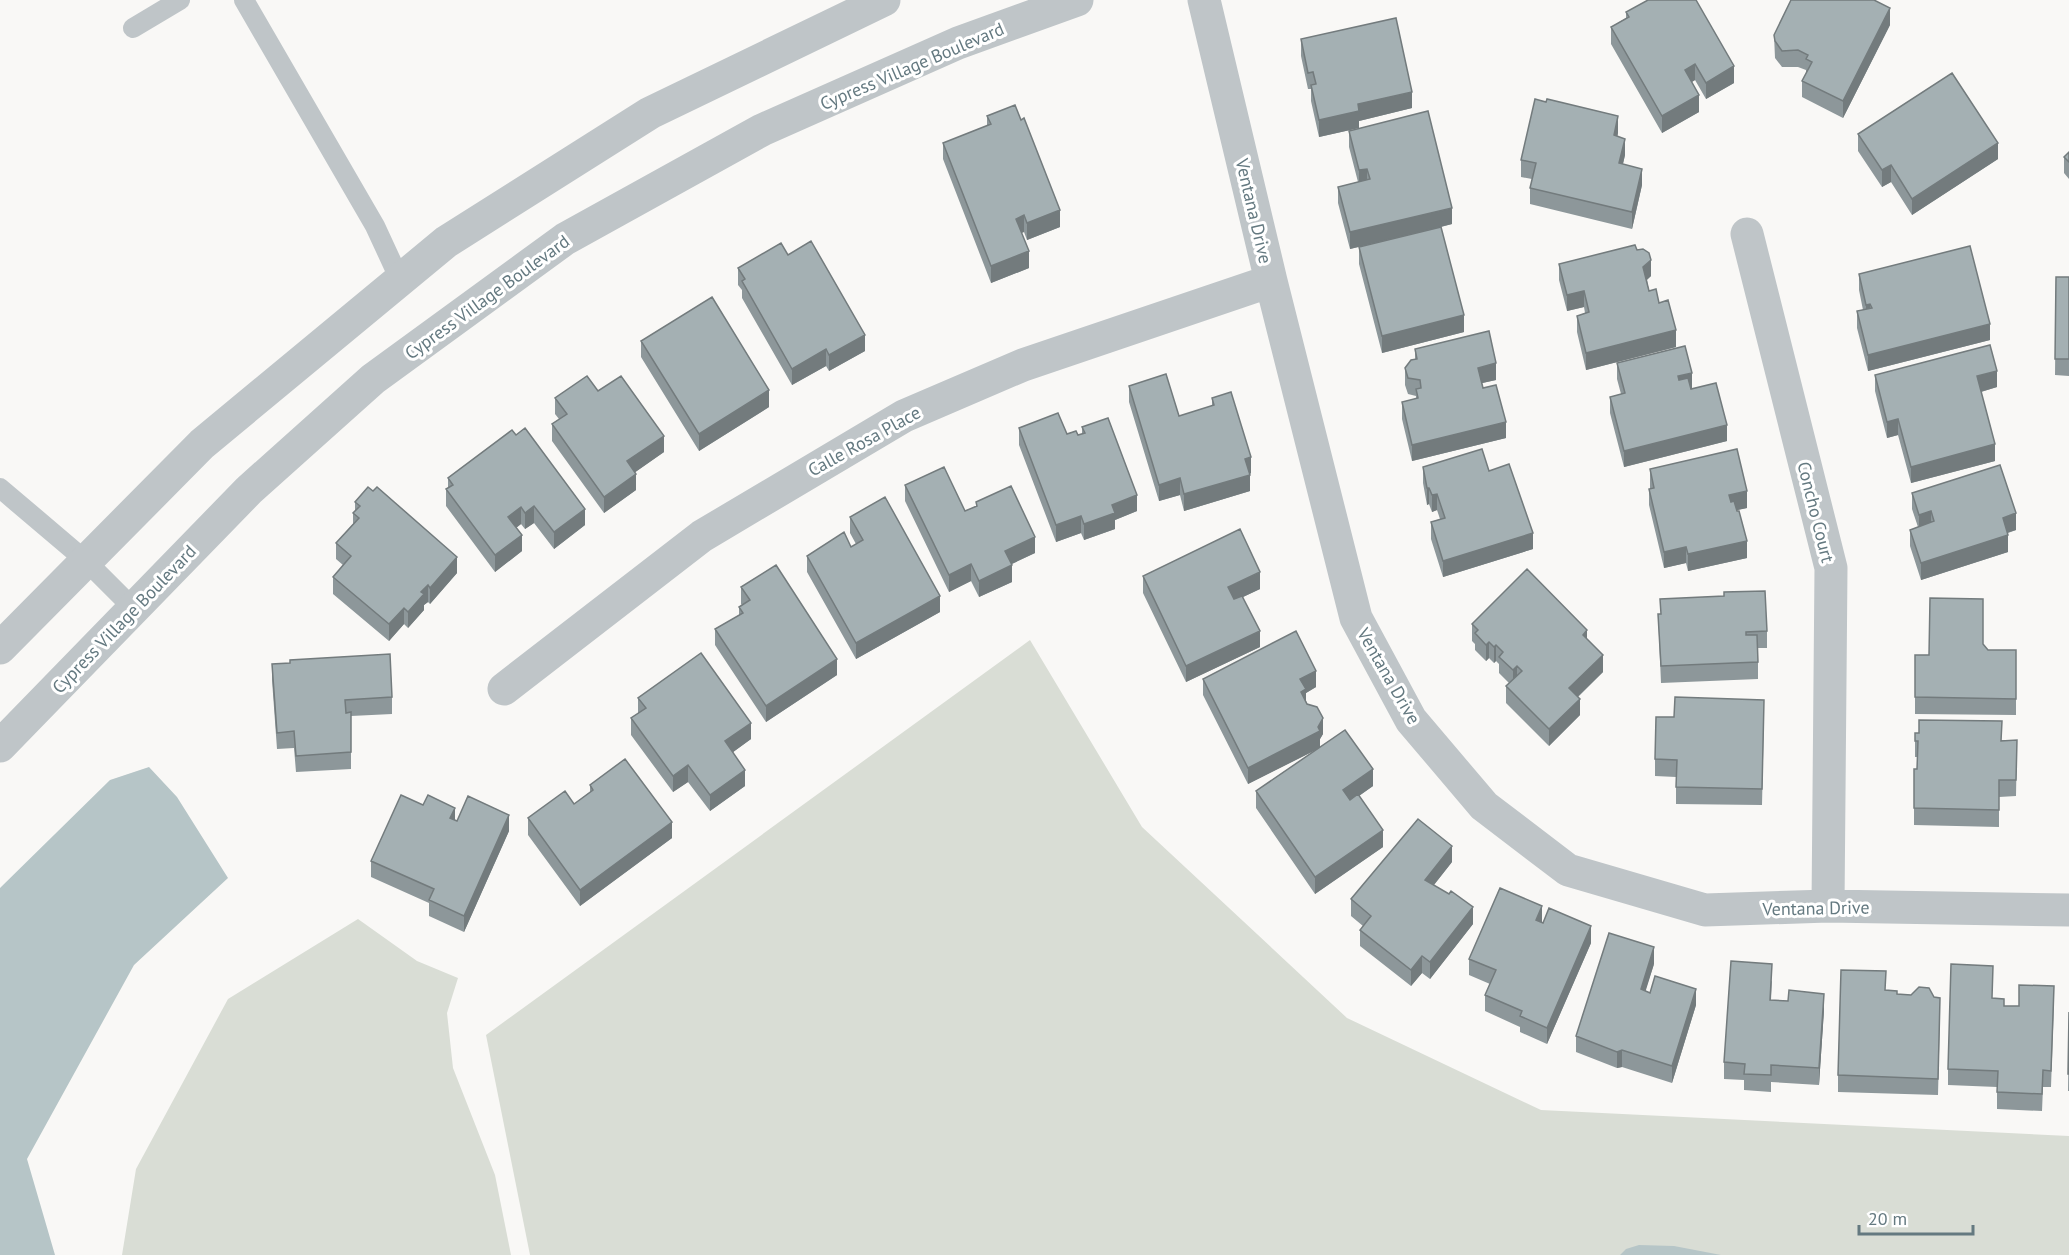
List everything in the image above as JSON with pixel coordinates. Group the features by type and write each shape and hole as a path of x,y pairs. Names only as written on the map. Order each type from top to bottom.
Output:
{"street":[{"path":"0,648 202,444 446,242 650,113 884,0"},
{"name":"Cypress Village Boulevard","path":"0,746 249,490 373,379 565,239 762,130 958,43 1077,0"},
{"name":"Ventana Drive","path":"1204,0 1271,281 1356,618 1411,720 1484,806 1568,870 1706,910 1828,906 2069,910"},
{"name":"Concho Court","path":"1747,234 1831,568 1828,906"},
{"name":"Calle Rosa Place","path":"504,689 702,536 904,416 1023,365 1271,281"}],"lane":[{"path":"133,28 180,0"},
{"path":"244,0 375,226 400,280"},
{"path":"0,488 86,561 134,609"}],"shaded area":[{"path":"1030,640 1142,827 1347,1018 1541,1110 2069,1136 2069,1255 530,1255 486,1035"},
{"path":"149,767 177,797 228,878 134,965 27,1159 55,1255 0,1255 0,888 110,780"},
{"path":"358,919 417,961 458,978 447,1013 453,1068 495,1175 511,1255 122,1255 136,1169 228,999"},
{"path":"1639,1245 1674,1246 1721,1255 1620,1255 1626,1249"}],"building":[{"path":"1648,0 1696,0 1734,66 1706,83 1695,64 1685,70 1699,95 1662,116 1611,27 1629,17 1626,12"},
{"path":"1791,0 1874,0 1890,8 1843,101 1802,81 1812,62 1806,59 1808,55 1798,50 1782,51 1775,41 1774,35"},
{"path":"1396,18 1412,92 1358,104 1359,111 1319,120 1311,85 1316,84 1313,72 1308,73 1301,39"},
{"path":"1952,73 1998,143 1912,199 1891,165 1882,170 1858,134"},
{"path":"1535,99 1546,102 1547,99 1618,116 1614,135 1625,139 1619,163 1642,169 1632,212 1530,188 1536,163 1521,160"},
{"path":"1015,105 1021,120 1024,118 1060,210 1027,223 1024,215 1016,219 1029,251 991,266 943,143 991,124 987,116"},
{"path":"1428,111 1452,208 1350,232 1338,187 1370,179 1367,169 1359,170 1349,131"},
{"path":"2069,152 2069,162 2064,157"},
{"path":"1441,227 1464,315 1382,336 1359,247"},
{"path":"811,241 865,335 829,355 826,349 792,369 742,281 745,279 738,268 781,243 788,255"},
{"path":"1635,245 1637,250 1643,249 1649,253 1651,260 1643,267 1649,291 1656,289 1659,303 1668,300 1676,330 1586,353 1577,316 1589,312 1584,291 1567,295 1559,264"},
{"path":"1970,246 1990,324 1868,355 1857,311 1872,308 1870,304 1866,305 1859,274"},
{"path":"2056,277 2069,277 2069,359 2055,359"},
{"path":"712,297 769,390 699,434 641,341"},
{"path":"1489,331 1496,363 1478,368 1483,388 1496,385 1506,422 1412,445 1402,402 1418,398 1416,389 1421,388 1420,380 1408,378 1405,368 1411,360 1417,359 1415,349"},
{"path":"1990,345 1997,371 1977,376 1995,444 1911,467 1898,419 1887,422 1875,375"},
{"path":"1685,346 1692,373 1678,376 1679,380 1688,378 1691,389 1716,383 1727,425 1624,451 1610,397 1625,393 1617,363"},
{"path":"1166,374 1179,416 1214,405 1212,398 1231,392 1251,457 1245,459 1250,475 1184,494 1180,478 1159,485 1129,386"},
{"path":"587,376 598,391 621,376 664,436 627,461 636,474 604,497 552,424 567,414 555,398"},
{"path":"1058,413 1067,434 1076,431 1078,435 1085,433 1082,427 1108,418 1137,495 1112,505 1115,513 1084,524 1081,516 1056,525 1019,428"},
{"path":"525,428 585,509 554,532 534,506 525,513 521,507 508,517 522,535 495,555 446,489 453,485 448,478 512,430 516,435"},
{"path":"1482,449 1489,471 1509,464 1533,533 1443,561 1431,522 1445,518 1437,494 1432,495 1427,488 1423,467"},
{"path":"1737,449 1747,491 1729,495 1731,502 1734,501 1739,511 1747,541 1688,554 1686,547 1664,552 1649,489 1654,488 1650,469"},
{"path":"2000,465 2016,513 2003,518 2008,535 1921,563 1910,530 1934,521 1931,511 1919,515 1912,493"},
{"path":"944,467 965,511 977,506 976,502 1011,486 1035,537 1005,551 1012,565 979,581 971,564 949,575 905,485"},
{"path":"368,487 373,491 377,487 457,557 430,588 428,585 421,592 424,594 408,612 404,608 389,624 333,577 351,556 336,543 359,518 353,513 360,506 355,502"},
{"path":"885,497 940,596 856,643 807,556 844,532 851,547 863,540 850,517"},
{"path":"1240,529 1260,572 1228,587 1234,599 1242,596 1260,631 1186,666 1143,576"},
{"path":"776,565 837,659 766,706 715,629 743,613 739,607 750,600 741,587"},
{"path":"1527,569 1587,630 1583,635 1603,655 1569,688 1580,699 1549,729 1506,686 1522,671 1517,666 1513,670 1499,657 1503,652 1496,645 1494,647 1489,642 1486,645 1475,633 1478,630 1472,624"},
{"path":"1765,591 1767,631 1746,632 1746,635 1757,635 1758,662 1661,666 1658,614 1661,614 1660,599 1724,596 1724,592"},
{"path":"1930,598 1983,599 1983,644 1988,650 2016,650 2016,699 1915,697 1915,655 1929,655"},
{"path":"1296,631 1316,671 1300,679 1306,689 1301,692 1307,704 1317,707 1323,718 1318,727 1320,731 1248,768 1203,679"},
{"path":"701,653 751,723 725,741 745,770 710,795 688,765 673,776 631,718 646,708 638,698"},
{"path":"390,654 392,697 345,700 346,713 351,712 351,752 296,756 294,731 277,733 272,664 290,663 290,660"},
{"path":"1675,697 1764,700 1762,789 1676,787 1677,760 1655,759 1656,717 1674,717"},
{"path":"1919,720 2002,721 2001,741 2017,740 2016,780 1999,780 1999,810 1914,808 1914,769 1917,769 1918,741 1915,741 1915,733 1919,733"},
{"path":"1345,730 1373,769 1343,790 1350,800 1358,794 1383,830 1315,877 1256,791"},
{"path":"625,759 672,822 580,890 528,818 565,791 574,804 593,790 590,785"},
{"path":"401,795 423,805 428,795 455,808 450,818 457,821 468,796 509,815 464,916 429,900 434,889 371,861"},
{"path":"1418,819 1452,846 1425,880 1449,894 1451,891 1473,907 1430,962 1422,956 1411,970 1360,930 1371,916 1351,899"},
{"path":"1500,888 1542,906 1536,920 1543,923 1549,908 1591,926 1547,1028 1520,1016 1522,1011 1485,995 1496,970 1469,959"},
{"path":"1609,933 1654,947 1641,989 1650,993 1655,976 1696,989 1672,1066 1622,1050 1617,1052 1576,1036"},
{"path":"1731,961 1772,964 1770,1000 1788,1001 1789,990 1824,994 1819,1068 1771,1065 1771,1075 1744,1074 1745,1064 1724,1062"},
{"path":"1951,964 1993,966 1992,998 2004,999 2004,1006 2019,1006 2019,985 2054,986 2051,1071 2043,1070 2042,1094 1997,1092 1998,1071 1948,1069"},
{"path":"1841,970 1886,971 1885,990 1911,995 1919,987 1929,988 1934,997 1940,998 1938,1079 1838,1075"},
{"path":"2069,1012 2069,1074 2068,1074"}]}
